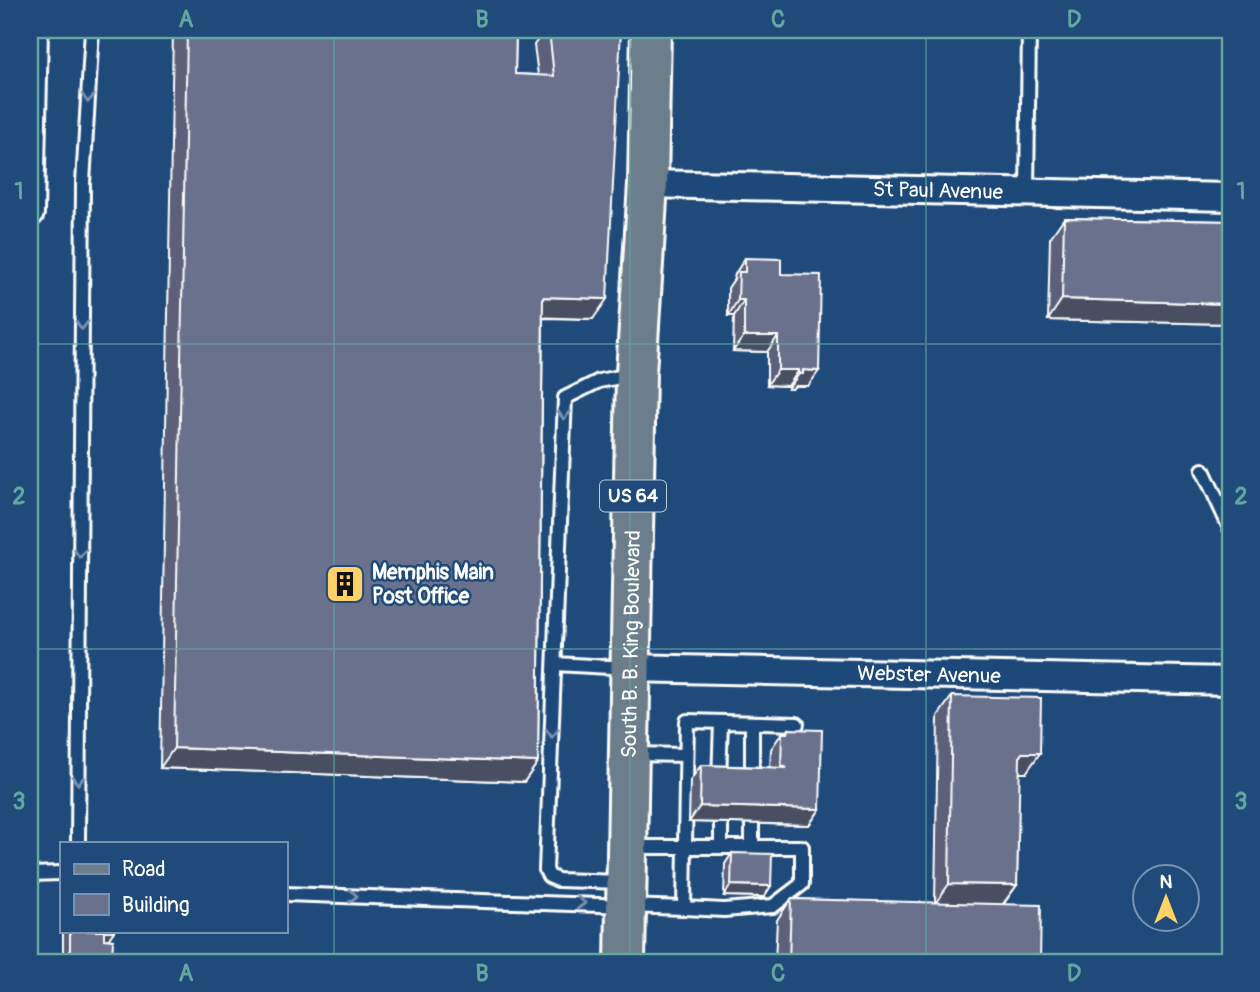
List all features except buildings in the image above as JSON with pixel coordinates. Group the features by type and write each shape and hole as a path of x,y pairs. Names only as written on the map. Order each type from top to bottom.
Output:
{"main road":[{"name":"South B. B. King Boulevard","path":"625,962 628,668 636,373 648,184 651,30"}],"street":[{"path":"30,213 34,30"},
{"name":"St Paul Avenue","path":"648,184 1230,197"},
{"name":"Webster Avenue","path":"628,668 1230,681"}],"lane":[{"path":"78,842 83,183 92,30"},
{"path":"1027,192 1030,30"},
{"path":"287,894 626,878 684,846 802,846 802,884 773,906 724,910 684,908 626,878 558,880 549,876 546,870 565,398 599,381 636,373"},
{"path":"1203,470 1230,527"},
{"path":"555,664 628,668"},
{"path":"684,908 687,721 797,724"},
{"path":"719,782 721,722"},
{"path":"752,723 752,782"},
{"path":"627,753 687,755"},
{"path":"721,823 721,846"},
{"path":"752,824 752,846"},
{"path":"30,874 60,873"}],"place":[{"name":"Memphis Main Post Office","path":"345,584"}]}
